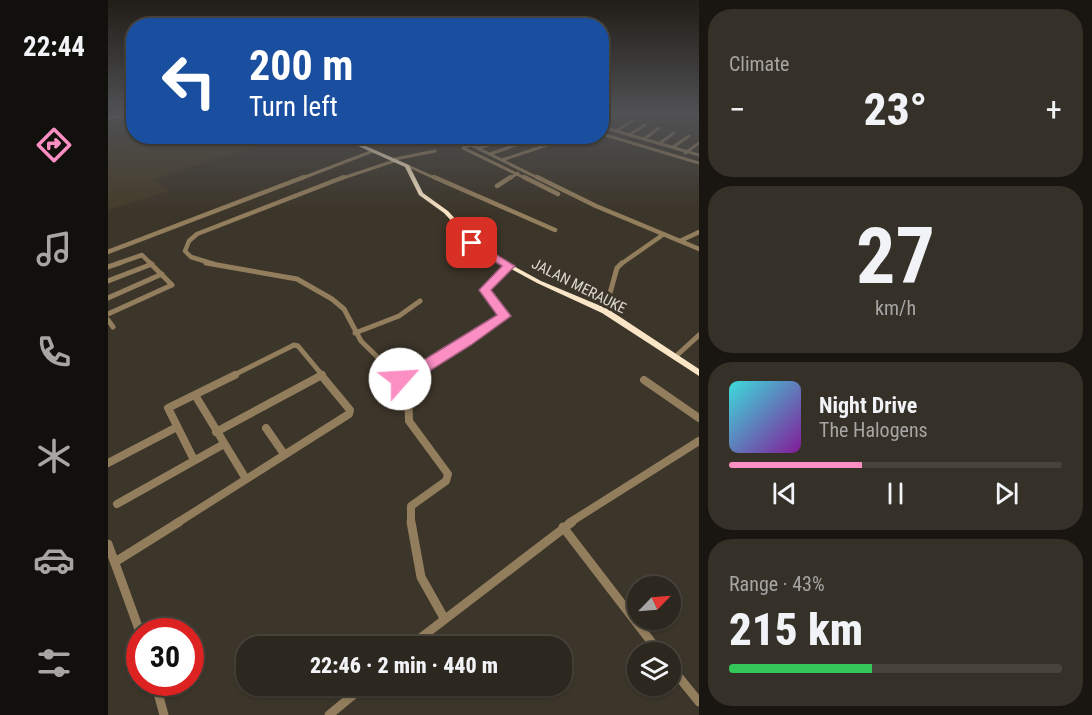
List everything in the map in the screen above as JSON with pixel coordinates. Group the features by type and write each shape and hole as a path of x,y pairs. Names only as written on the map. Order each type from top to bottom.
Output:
{"highway":[{"path":"362,146 408,166"},
{"name":"JALAN MERAUKE","path":"408,166 423,196 446,212 477,248 509,266 605,311 699,373"}],"street":[{"path":"467,146 463,148 558,194"},
{"path":"473,146 596,206 699,249"},
{"path":"478,149 485,146"},
{"path":"490,154 514,146"},
{"path":"502,160 540,146"},
{"path":"645,146 699,163"},
{"path":"680,157 694,146"},
{"path":"673,147 699,154"},
{"path":"108,252 373,151"},
{"path":"435,151 396,160 315,187 193,236 185,249 189,256 207,263 300,280 342,306 356,333 379,361 402,381 408,392 409,421 448,474 446,481 411,506 409,511 420,577 444,618"},
{"path":"408,166 555,230"},
{"path":"497,186 518,173"},
{"path":"680,241 699,232"},
{"path":"605,311 617,268 664,234"},
{"path":"108,267 141,255 172,286 108,314"},
{"path":"108,282 152,264"},
{"path":"402,381 504,316 484,290 509,266"},
{"path":"108,298 162,274"},
{"path":"356,333 399,316 420,301"},
{"path":"108,320 113,327"},
{"path":"675,357 699,334"},
{"path":"114,562 350,413 322,375 295,345 168,408 194,460"},
{"path":"216,432 322,375"},
{"path":"644,380 699,418"},
{"path":"195,395 246,479"},
{"path":"108,463 177,427"},
{"path":"266,428 285,454"},
{"path":"422,636 563,528 699,441"},
{"path":"117,504 224,444"},
{"path":"563,528 652,642"},
{"path":"109,549 135,618"},
{"path":"681,680 699,702"},
{"path":"159,696 164,715"},
{"path":"329,715 352,696"}],"shaded area":[{"path":"108,146 255,146 154,179 168,191 108,210"}],"route":[{"path":"400,379 402,381 505,316 484,288 509,266 486,254 472,243"}]}
